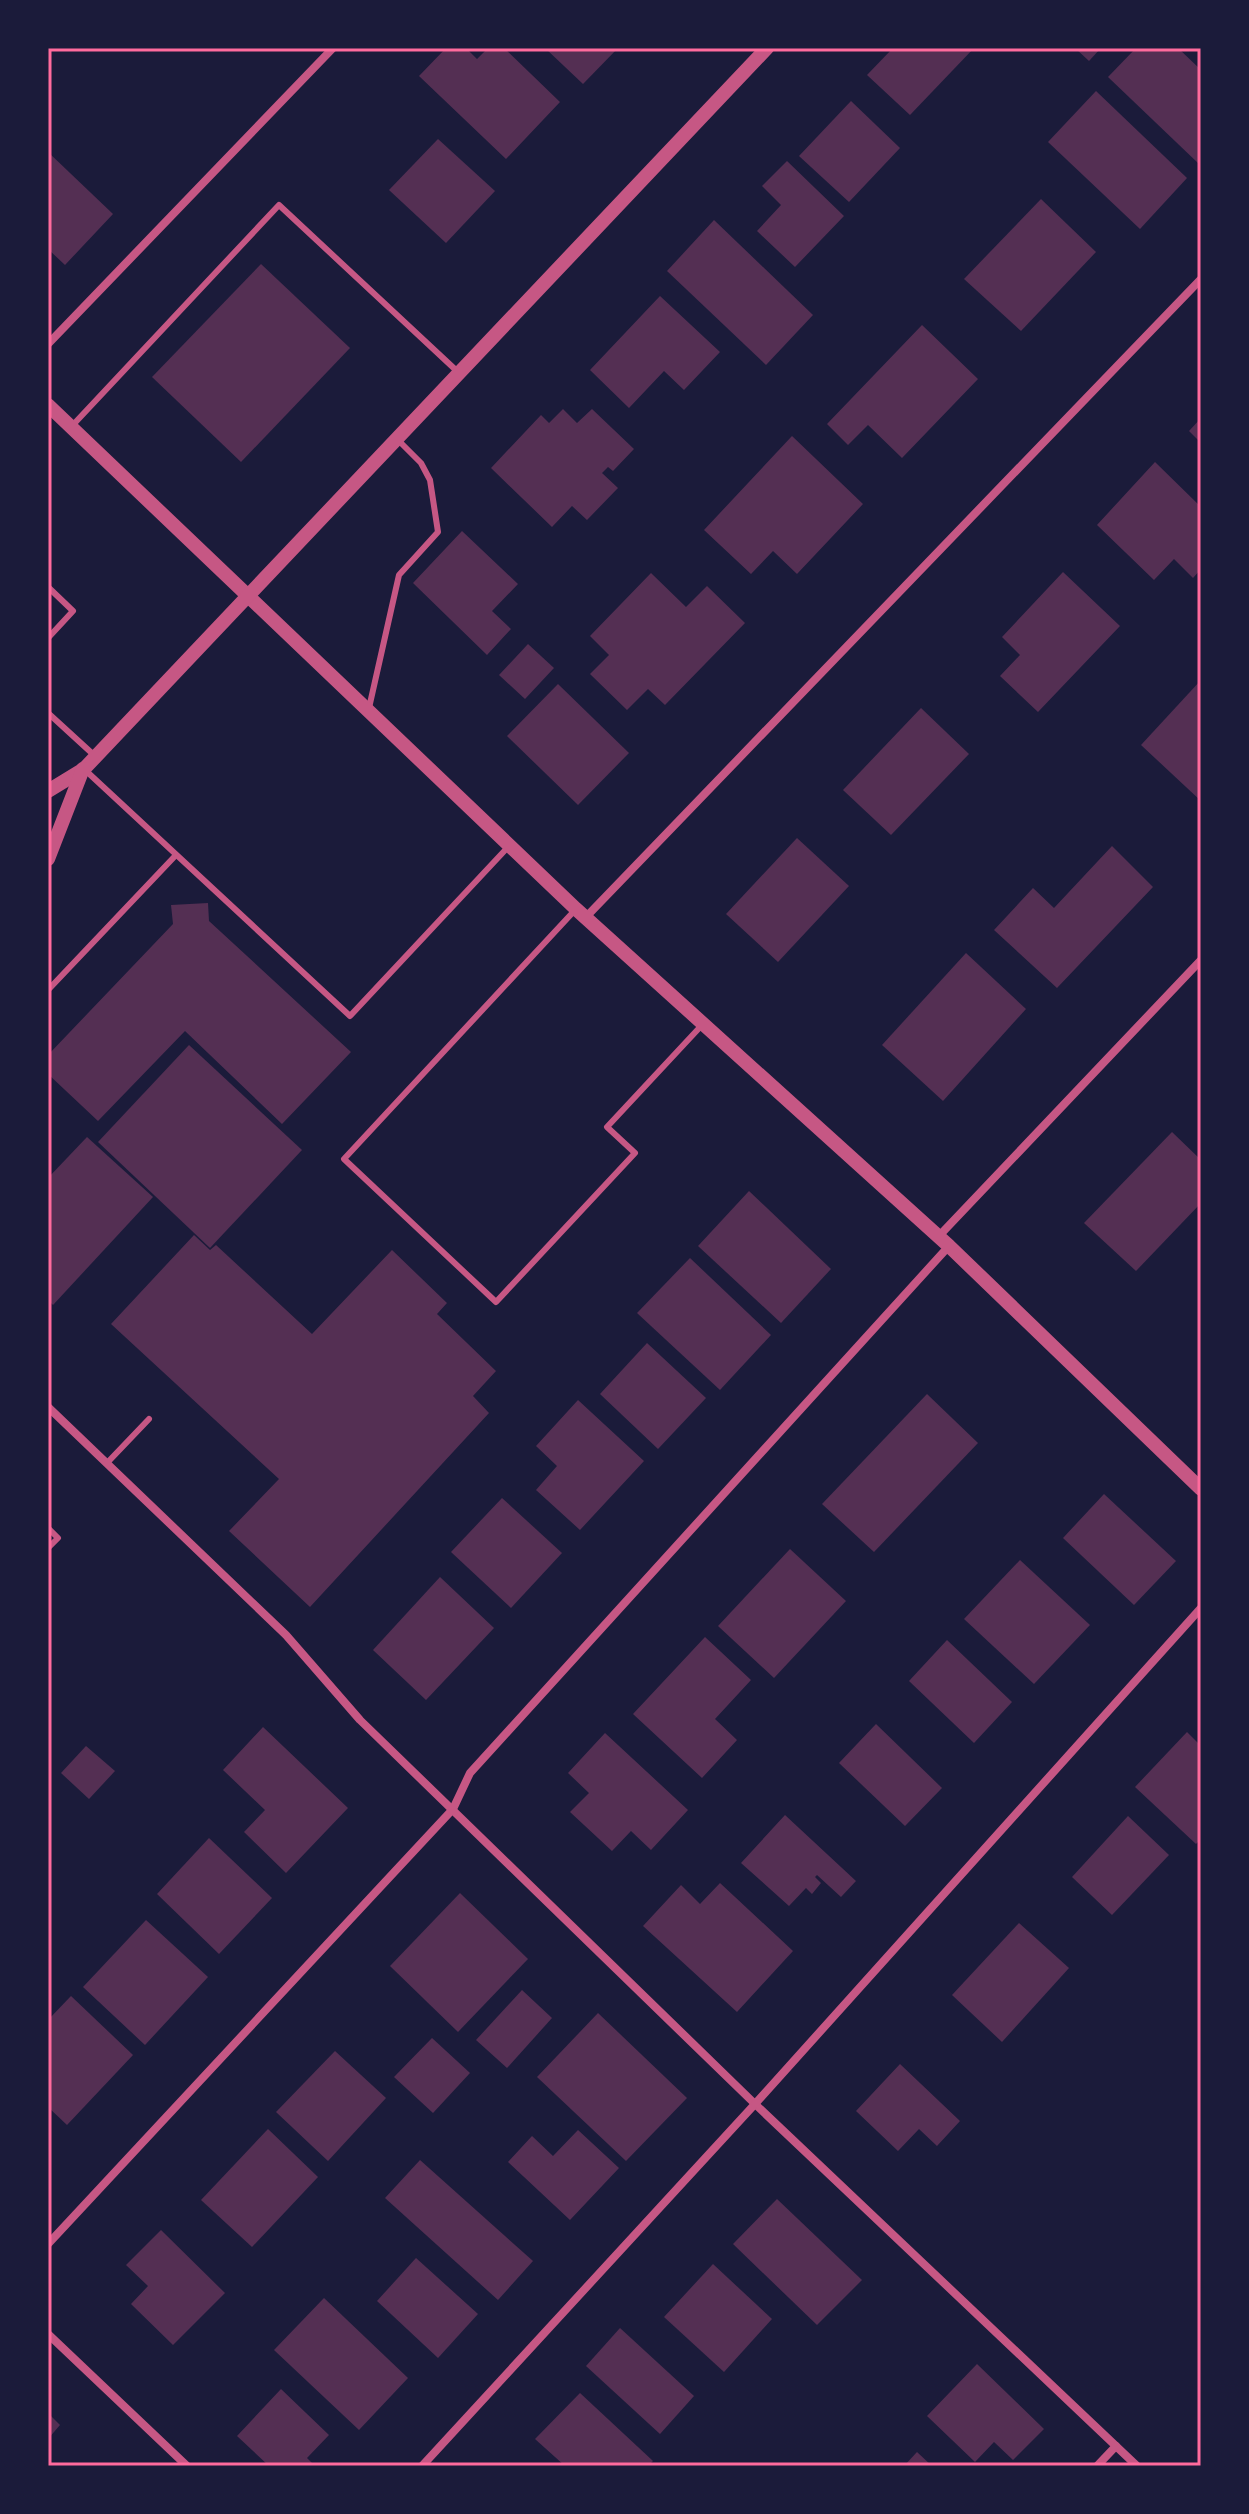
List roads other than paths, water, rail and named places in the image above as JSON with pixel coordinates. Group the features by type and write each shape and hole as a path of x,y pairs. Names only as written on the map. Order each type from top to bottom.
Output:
{"street":[{"path":"48,344 333,48"},
{"path":"48,791 84,769 767,48"},
{"path":"581,913 1201,279"},
{"path":"48,405 509,846 943,1241 1201,1489"},
{"path":"48,859 84,769"},
{"path":"48,2244 453,1809 470,1773 943,1241 1201,960"},
{"path":"48,1407 286,1635 360,1720 755,2104 1137,2466"},
{"path":"422,2466 755,2104 1201,1608"},
{"path":"48,2334 187,2466"},
{"path":"1097,2466 1116,2446"}],"lane":[{"path":"71,427 279,205 459,373"},
{"path":"369,711 399,575 438,532 430,480 421,463 396,438"},
{"path":"48,587 73,611 48,638"},
{"path":"48,713 95,756"},
{"path":"84,769 350,1016 509,846"},
{"path":"48,990 176,855"},
{"path":"581,913 344,1159 496,1302 635,1153 607,1127 703,1024"},
{"path":"107,1463 149,1419"},
{"path":"48,1528 58,1538 48,1548"}]}
